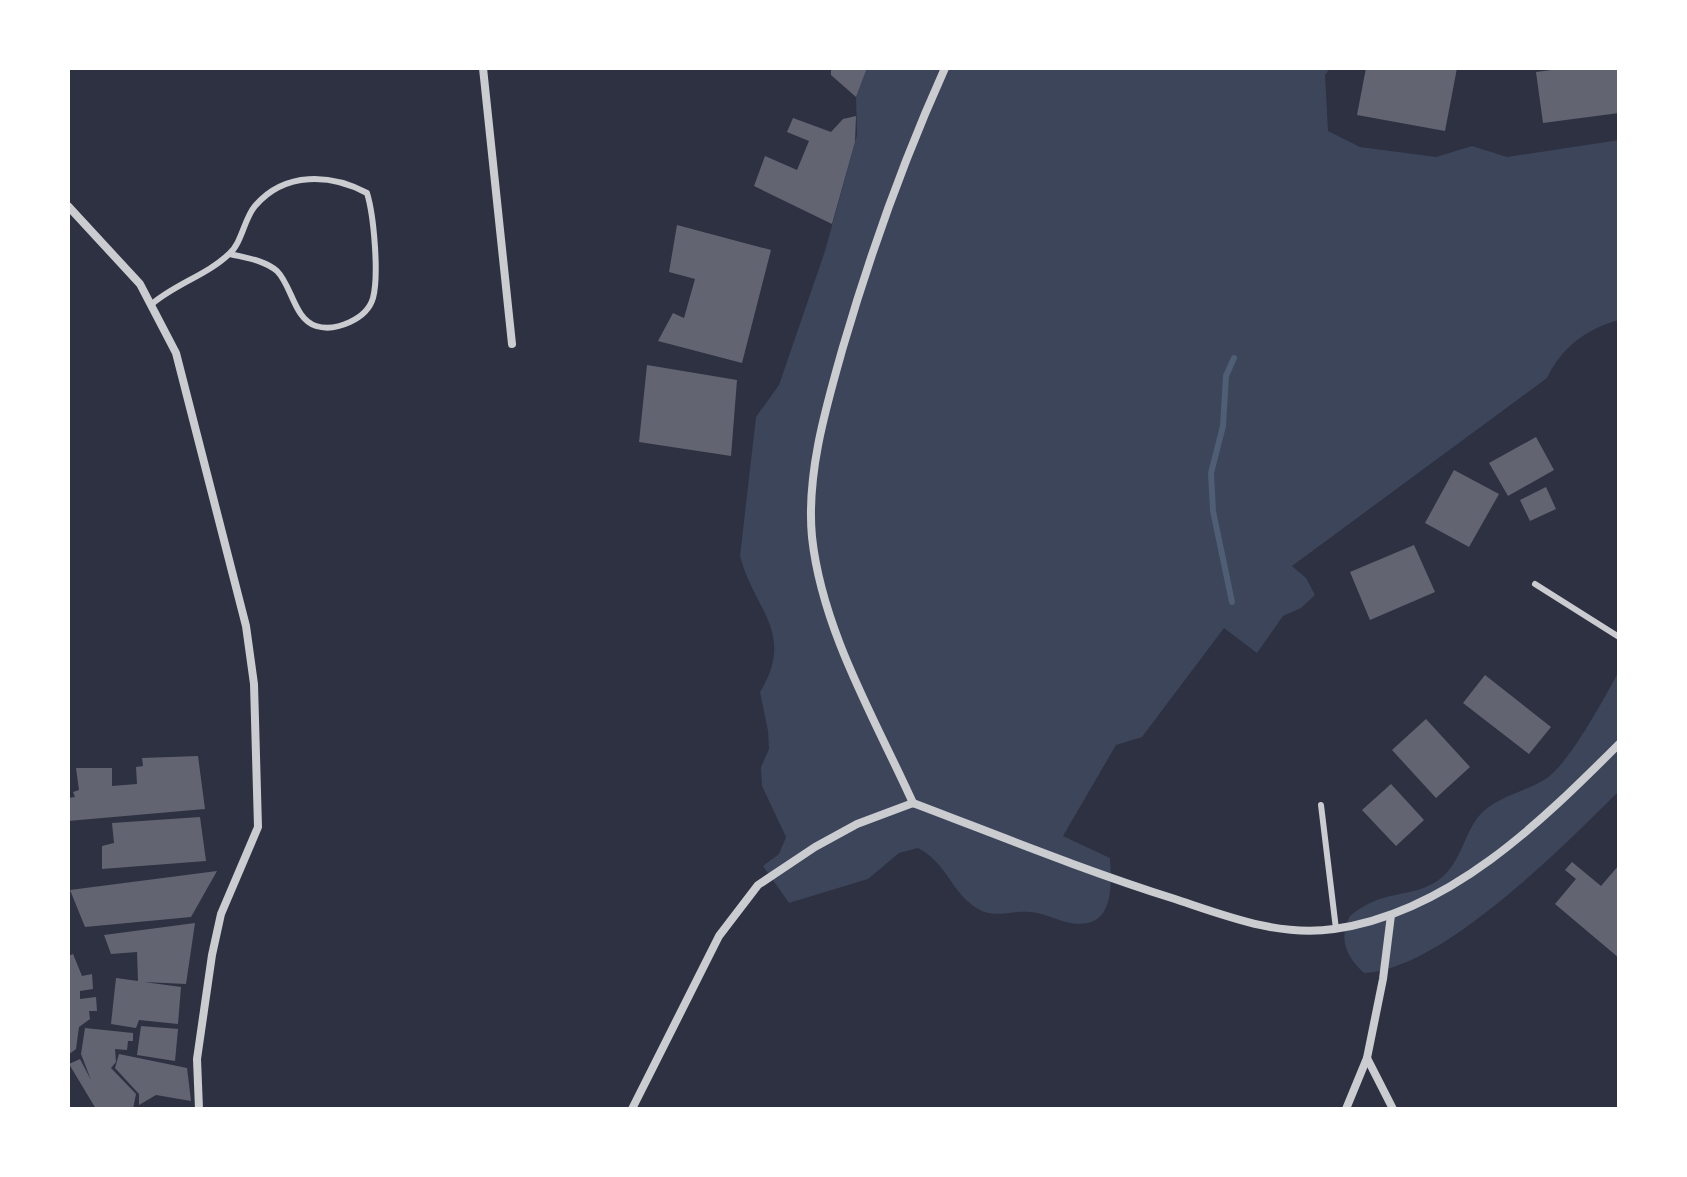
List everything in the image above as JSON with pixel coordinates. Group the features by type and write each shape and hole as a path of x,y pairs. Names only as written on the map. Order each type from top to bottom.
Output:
{"street":[{"path":"483,68 512,344"},
{"path":"913,803 833,626 812,537 814,467 833,382 875,238 945,68"},
{"path":"68,206 113,252 152,304 176,353 246,626 254,684 258,827 221,914 212,955 197,1059 199,1109"},
{"path":"632,1109 719,936 758,885 847,829 913,803 1129,885 1228,917 1284,930 1336,929 1391,915 1445,889 1508,847 1619,744"},
{"path":"1346,1109 1367,1058 1383,979 1391,915"},
{"path":"1367,1058 1393,1109"}],"lane":[{"path":"152,304 168,290 230,254 255,206 276,190 310,176 345,181 367,193 373,211 373,299 364,313 343,326 316,326 301,314 278,272 259,261 230,254"},
{"path":"1535,584 1619,637"},
{"path":"1321,805 1336,929"}],"shaded area":[{"path":"867,68 1330,68 1325,75 1328,131 1360,147 1436,157 1472,146 1507,157 1619,140 1619,320 1596,328 1576,341 1560,357 1547,378 1292,566 1306,578 1315,595 1301,608 1283,616 1257,653 1224,628 1142,737 1116,745 1063,836 1110,858 1109,896 1101,916 1093,921 1081,924 1035,913 987,913 964,898 935,861 918,848 899,853 868,879 789,903 763,866 779,854 786,837 762,786 761,767 769,749 760,692 770,671 774,653 773,637 740,556 756,417 779,385 825,251 857,135 856,97"},
{"path":"1619,671 1619,791 1534,872 1464,929 1395,967 1364,973 1348,954 1344,940 1350,916 1373,902 1423,888 1443,877 1485,810 1539,783 1556,770 1586,728"}],"building":[{"path":"831,68 867,68 856,97 831,75"},
{"path":"1366,68 1457,68 1445,131 1357,115"},
{"path":"1566,68 1619,68 1619,113 1543,123 1536,72"},
{"path":"856,116 855,142 832,224 754,186 765,156 797,170 809,141 787,132 793,118 831,132 843,119"},
{"path":"677,225 771,250 742,363 658,341 673,313 684,318 695,279 669,272"},
{"path":"647,365 737,380 731,456 639,442"},
{"path":"1536,437 1554,470 1508,496 1489,463"},
{"path":"1454,470 1499,494 1469,547 1425,523"},
{"path":"1546,487 1556,509 1530,521 1520,500"},
{"path":"1414,545 1435,592 1370,620 1350,572"},
{"path":"1485,675 1551,727 1529,754 1463,703"},
{"path":"1426,719 1470,767 1436,798 1392,750"},
{"path":"198,756 205,809 68,821 68,798 75,797 73,792 79,790 76,768 112,768 112,786 137,784 136,767 143,766 142,758"},
{"path":"1391,784 1424,820 1396,846 1362,810"},
{"path":"200,817 206,861 102,869 102,846 114,843 112,823"},
{"path":"1572,862 1601,886 1619,865 1619,958 1555,904 1576,879 1565,870"},
{"path":"217,871 191,917 85,927 70,890"},
{"path":"195,923 186,984 144,982 181,987 178,1024 139,1020 136,1028 111,1024 116,978 138,981 137,952 111,954 104,935"},
{"path":"73,954 82,976 92,974 93,989 80,991 80,999 96,997 97,1011 89,1011 90,1019 79,1027 76,1049 68,1055 68,956"},
{"path":"141,1026 178,1029 175,1061 137,1055"},
{"path":"85,1028 133,1033 133,1041 128,1041 127,1050 115,1049 116,1062 111,1068 136,1094 133,1109 96,1109 69,1064 80,1059 91,1080 81,1054"},
{"path":"119,1054 187,1068 191,1101 156,1095 139,1105 139,1094 115,1068"}],"waterway":[{"path":"1232,602 1213,511 1211,473 1223,426 1226,376 1234,358"}]}
